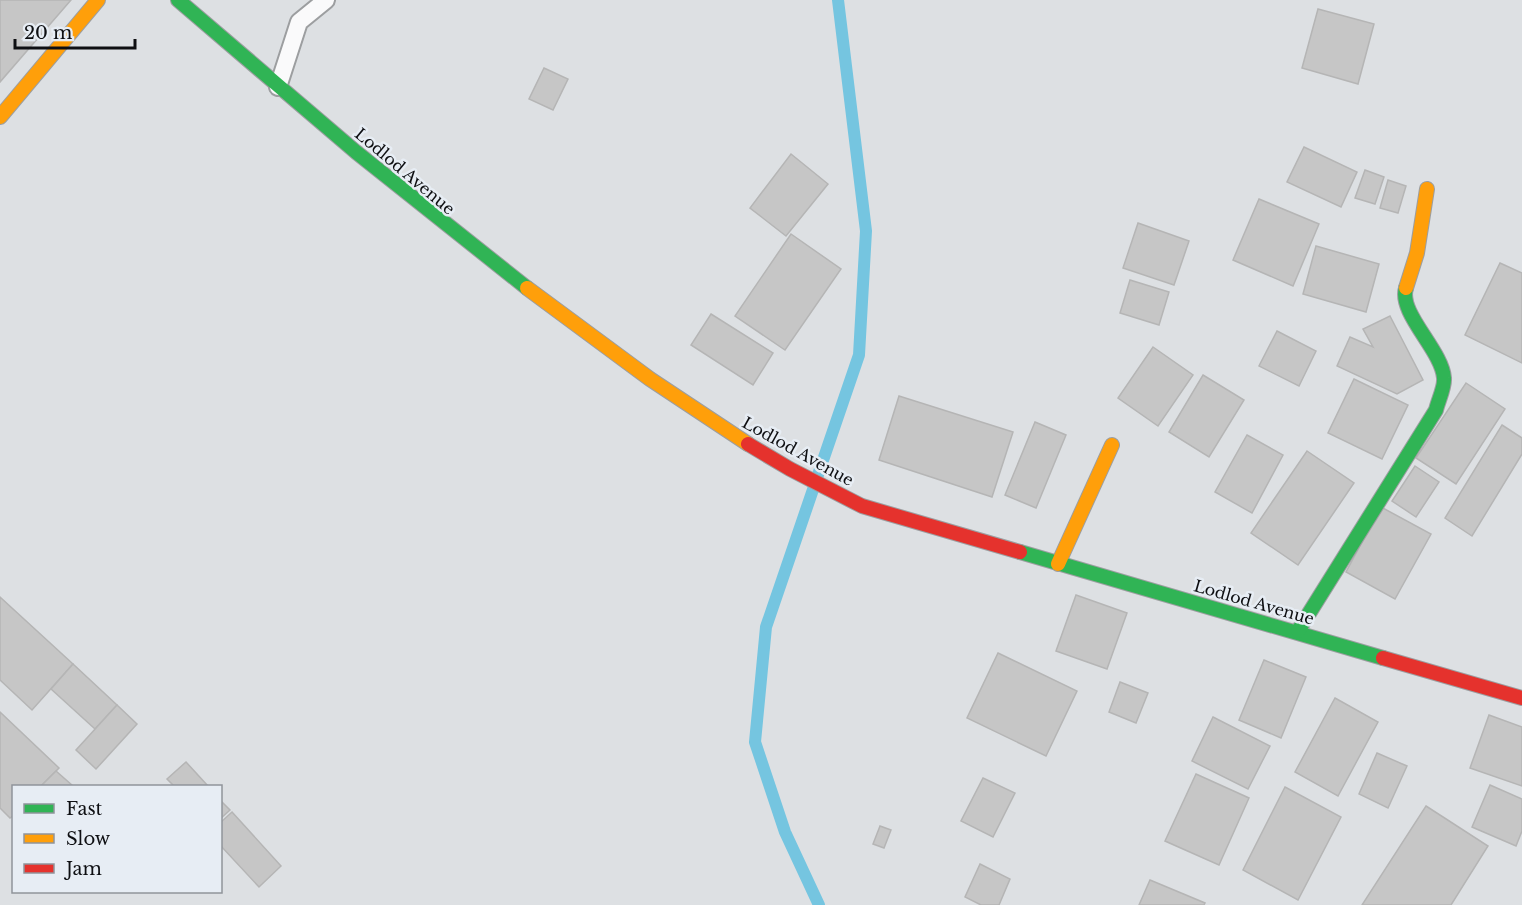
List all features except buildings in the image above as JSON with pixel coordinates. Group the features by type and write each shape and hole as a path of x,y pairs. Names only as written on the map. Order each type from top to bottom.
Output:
{"main road":[{"path":"0,117 98,0"},
{"name":"Lodlod Avenue","path":"178,0 278,87 457,235 566,318 653,382 767,456 862,506 1522,698"},
{"path":"1298,632 1436,410 1444,378 1434,351 1412,318 1404,293 1417,253 1428,189"},
{"path":"1058,564 1112,445"}],"lane":[{"path":"278,87 299,22 326,0"}],"waterway":[{"path":"819,905 785,832 755,742 766,627 859,355 866,231 838,0"}],"traffic: fast":[{"path":"178,0 356,152 527,288"},
{"path":"1298,631 1436,410 1444,378 1436,356 1408,309 1405,298 1406,288"},
{"path":"1020,552 1383,658"}],"traffic: slow":[{"path":"0,117 98,0"},
{"path":"1406,288 1417,253 1427,189"},
{"path":"527,288 650,379 748,444"},
{"path":"1058,564 1112,445"}],"traffic: jam":[{"path":"748,444 790,469 862,506 1020,552"},
{"path":"1383,658 1522,698"}]}
